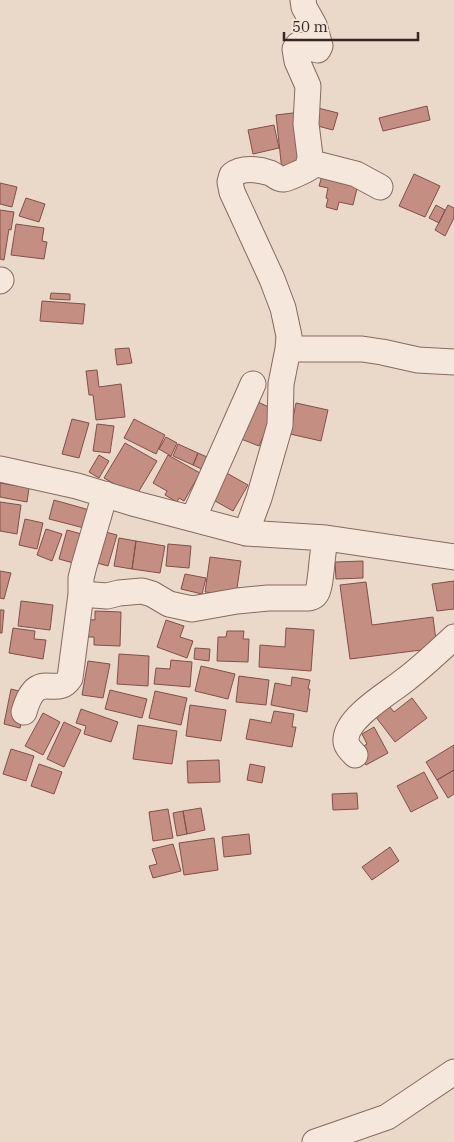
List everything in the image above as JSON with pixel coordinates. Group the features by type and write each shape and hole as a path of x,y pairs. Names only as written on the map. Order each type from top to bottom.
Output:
{"street":[{"path":"246,533 259,498 280,425 281,384 288,349 288,336 283,308 272,279 232,192 230,182 232,175 245,170 270,173 281,180 308,168 310,156 306,124 308,86 297,62 295,49 298,45 318,50 320,46 314,25 304,7 303,0"},
{"path":"309,162 356,174 380,187"},
{"path":"288,349 362,349 418,360 454,362"},
{"path":"193,519 253,384"},
{"path":"0,469 46,478 246,533 326,538 454,557"},
{"path":"24,712 30,694 34,689 61,686 66,684 70,678 81,594 81,578 105,494"},
{"path":"81,594 107,596 119,593 142,592 152,594 169,604 192,609 268,598 309,598 314,596 318,589 323,547 326,538"},
{"path":"355,755 346,743 346,739 349,729 356,720 372,704 404,681 454,637"},
{"path":"315,1142 387,1117 454,1072"}],"building":[{"path":"427,106 430,120 383,131 379,118"},
{"path":"314,107 338,113 333,130 310,124"},
{"path":"301,112 307,168 282,171 276,115"},
{"path":"274,125 279,148 253,154 248,130"},
{"path":"414,174 440,186 425,217 399,206"},
{"path":"322,176 359,180 353,205 339,202 337,210 326,207 328,188 319,186"},
{"path":"0,183 17,187 12,207 0,204"},
{"path":"26,198 45,204 39,222 19,216"},
{"path":"436,205 445,210 439,223 429,218"},
{"path":"448,205 454,208 454,218 445,236 435,230"},
{"path":"0,210 14,212 4,260 0,259"},
{"path":"16,224 44,228 42,241 47,242 44,259 11,255"},
{"path":"51,293 70,294 70,300 50,299"},
{"path":"42,301 85,304 83,324 40,321"},
{"path":"129,348 132,363 117,365 115,349"},
{"path":"97,370 99,387 121,384 125,417 96,420 93,395 89,395 86,371"},
{"path":"258,402 275,410 259,446 241,439"},
{"path":"296,403 328,410 321,441 290,434"},
{"path":"72,419 89,423 79,458 62,454"},
{"path":"134,419 165,435 156,454 124,438"},
{"path":"97,424 114,426 110,453 93,451"},
{"path":"166,437 177,443 171,456 159,449"},
{"path":"125,443 157,461 136,496 104,478"},
{"path":"178,444 198,453 193,465 173,456"},
{"path":"198,453 216,461 210,473 193,465"},
{"path":"99,455 109,461 99,478 89,472"},
{"path":"168,455 200,473 184,501 179,498 177,502 165,495 167,491 153,483"},
{"path":"223,471 248,485 233,511 208,497"},
{"path":"0,483 29,488 27,502 0,497"},
{"path":"54,500 93,511 88,529 49,519"},
{"path":"0,502 21,505 17,534 0,531"},
{"path":"25,519 43,523 37,549 19,545"},
{"path":"46,529 62,534 52,561 37,555"},
{"path":"67,530 85,535 77,564 59,559"},
{"path":"98,530 117,535 108,566 90,561"},
{"path":"119,538 136,541 132,569 114,566"},
{"path":"136,541 165,546 160,573 132,569"},
{"path":"168,544 191,546 189,568 166,566"},
{"path":"210,557 241,561 236,595 205,592"},
{"path":"363,561 363,578 336,579 335,562"},
{"path":"0,571 11,573 4,599 0,598"},
{"path":"185,574 206,578 202,594 181,589"},
{"path":"454,581 454,609 437,611 432,584"},
{"path":"366,582 372,625 433,617 437,648 350,659 340,585"},
{"path":"21,601 53,605 50,630 18,626"},
{"path":"0,610 4,610 2,633 0,633"},
{"path":"95,611 121,612 120,646 94,645 94,637 83,637 84,619 95,620"},
{"path":"166,620 184,626 180,637 193,641 187,658 157,647"},
{"path":"13,628 35,631 34,639 46,640 43,659 9,653"},
{"path":"286,628 314,630 311,671 259,667 260,645 285,647"},
{"path":"227,631 244,631 243,639 249,639 248,662 217,661 218,637 226,637"},
{"path":"195,648 210,649 209,661 194,659"},
{"path":"119,654 149,656 148,686 117,684"},
{"path":"171,660 192,662 190,687 154,684 156,668 170,669"},
{"path":"88,661 110,664 103,698 82,695"},
{"path":"201,666 235,674 228,699 195,691"},
{"path":"239,676 269,680 266,705 236,702"},
{"path":"292,677 310,680 307,712 271,705 275,683 291,686"},
{"path":"11,689 27,693 20,728 4,724"},
{"path":"110,690 147,699 142,718 105,709"},
{"path":"155,691 187,698 181,725 149,718"},
{"path":"412,698 427,718 395,742 372,712 386,702 394,712"},
{"path":"190,705 226,710 221,741 186,736"},
{"path":"81,709 118,722 111,742 84,734 86,726 76,723"},
{"path":"274,711 294,714 292,727 296,727 292,747 246,739 250,719 271,723"},
{"path":"43,713 60,722 43,755 25,746"},
{"path":"64,722 81,730 64,767 47,759"},
{"path":"138,725 177,731 172,764 133,759"},
{"path":"374,727 388,753 366,765 357,750 367,744 362,734"},
{"path":"454,745 454,770 437,780 426,762"},
{"path":"11,749 34,756 26,781 3,774"},
{"path":"219,760 220,782 188,783 187,761"},
{"path":"39,764 62,772 54,794 31,786"},
{"path":"250,764 265,767 262,783 247,780"},
{"path":"454,770 454,794 448,798 437,780"},
{"path":"424,772 438,798 411,812 397,786"},
{"path":"357,793 358,809 333,810 332,794"},
{"path":"201,808 205,830 187,834 183,811"},
{"path":"168,809 173,838 153,841 149,812"},
{"path":"183,811 187,834 177,836 173,813"},
{"path":"249,834 251,854 224,857 222,837"},
{"path":"214,838 218,870 184,875 179,843"},
{"path":"173,844 181,871 153,878 149,866 157,864 152,849"},
{"path":"390,847 399,861 372,880 362,867"}]}
